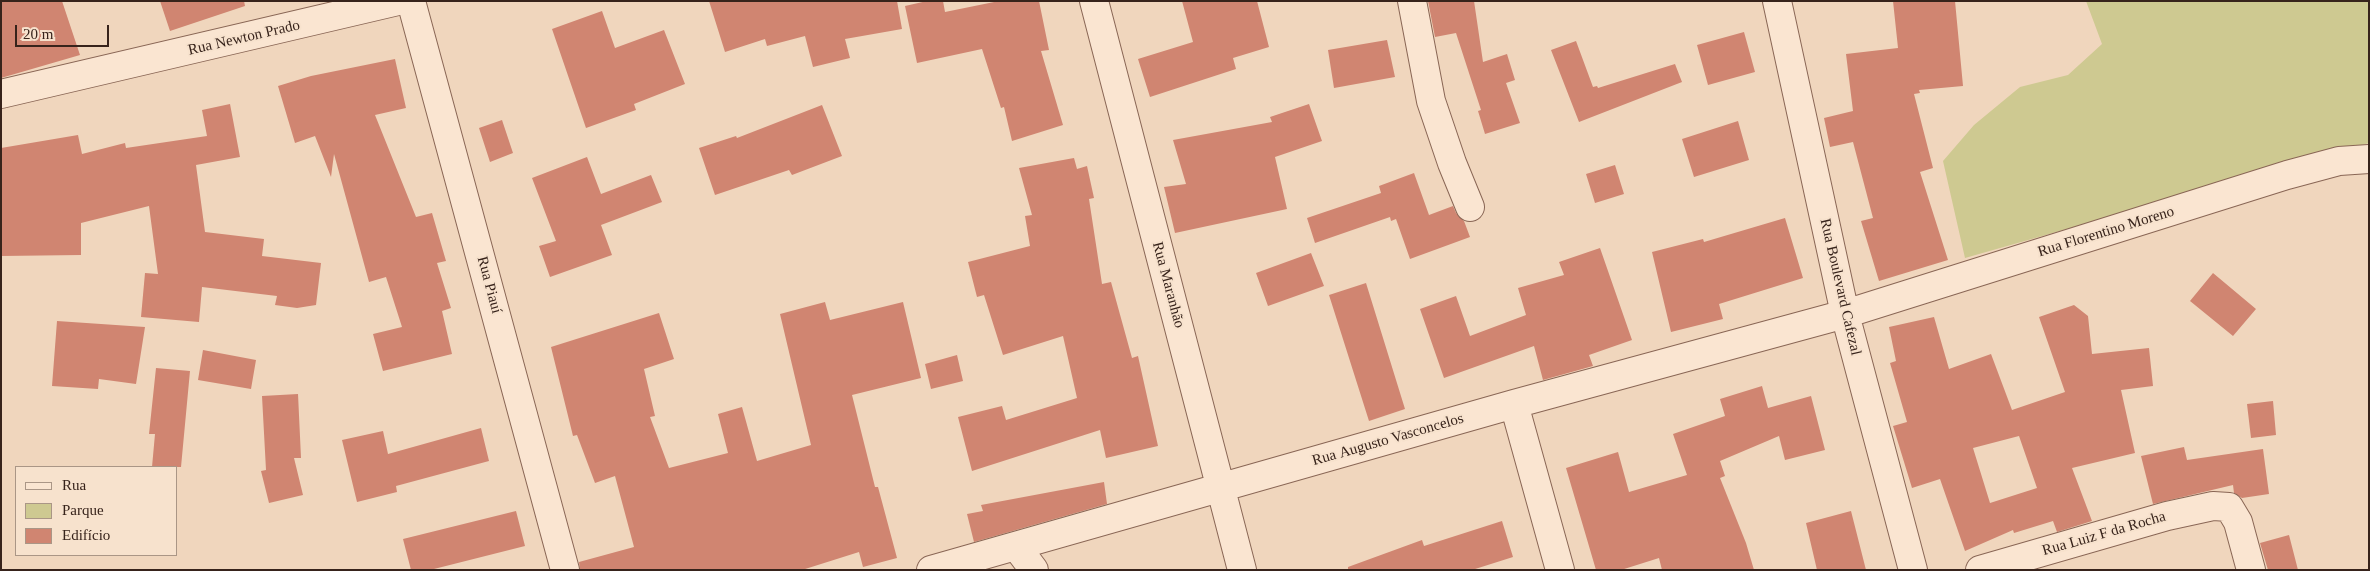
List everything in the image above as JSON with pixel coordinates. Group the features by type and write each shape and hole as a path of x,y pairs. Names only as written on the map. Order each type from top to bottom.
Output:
{"street":[{"name":"Rua Newton Prado","path":"1,94 398,1"},
{"name":"Rua Piauí","path":"412,1 566,570"},
{"name":"Rua Maranhão","path":"1094,1 1242,570"},
{"path":"1412,1 1431,101 1452,163 1470,207"},
{"name":"Rua Boulevard Cafezal","path":"1777,1 1845,314 1913,570"},
{"name":"Rua Florentino Moreno","path":"1845,314 2339,161 2369,160"},
{"name":"Rua Augusto Vasconcelos","path":"931,570 1514,404 1845,314"},
{"path":"1514,404 1560,570"},
{"name":"Rua Luiz F da Rocha","path":"1980,570 2168,516 2213,506 2229,508 2238,522 2251,570"},
{"path":"1016,546 1034,570"}],"green space":[{"path":"2086,1 2369,1 2369,143 1965,258 1943,161 1974,125 2020,87 2068,75 2102,44"}],"building":[{"path":"1,1 62,1 80,55 1,78"},
{"path":"160,1 244,1 245,6 170,31"},
{"path":"709,1 897,1 902,29 845,39 850,58 813,67 805,36 767,46 765,39 725,52"},
{"path":"927,1 943,1 945,12 999,1 1039,1 1049,50 1041,51 1063,125 1012,141 1004,107 1001,108 982,49 917,63 905,6"},
{"path":"1182,1 1257,1 1269,47 1233,58 1236,69 1150,97 1138,59 1193,42"},
{"path":"1428,1 1474,1 1483,62 1507,54 1515,80 1506,83 1520,123 1485,134 1478,111 1481,110 1456,33 1435,37"},
{"path":"1893,1 1955,1 1963,86 1919,90 1920,93 1914,94 1933,168 1920,172 1948,260 1879,281 1861,221 1873,218 1853,142 1830,147 1824,118 1853,111 1846,54 1898,48"},
{"path":"602,11 615,48 664,30 685,84 634,104 636,110 586,128 552,29"},
{"path":"1744,32 1755,72 1708,85 1697,45"},
{"path":"1387,40 1395,77 1334,88 1328,50"},
{"path":"1576,41 1593,87 1597,86 1598,88 1675,64 1682,82 1579,122 1551,50"},
{"path":"395,59 406,108 375,115 416,217 432,213 446,261 437,263 451,308 442,311 452,354 383,371 373,334 402,327 386,277 369,282 334,154 331,177 315,136 295,143 278,86 311,76"},
{"path":"230,104 240,157 196,165 205,232 264,239 262,256 321,263 316,305 297,308 275,305 277,296 202,287 199,322 141,317 145,273 158,274 149,206 81,223 81,255 1,256 1,148 78,135 82,154 125,143 126,148 207,136 202,110"},
{"path":"1309,104 1322,141 1275,157 1287,209 1175,233 1164,187 1186,184 1173,140 1272,122 1270,117"},
{"path":"822,105 842,156 792,175 789,170 715,195 699,148 736,136 737,138"},
{"path":"502,120 513,153 490,162 479,128"},
{"path":"1738,121 1749,160 1694,177 1682,139"},
{"path":"587,157 601,194 651,175 662,202 601,225 612,255 550,277 539,246 556,241 532,178"},
{"path":"1074,158 1077,169 1087,166 1094,198 1089,199 1102,284 1111,282 1132,358 1138,356 1158,446 1106,458 1100,430 972,471 958,417 1002,406 1006,420 1077,398 1063,336 1003,355 984,295 977,297 968,262 1030,246 1025,216 1032,215 1019,168"},
{"path":"1615,165 1624,194 1595,203 1586,174"},
{"path":"1414,173 1429,215 1453,206 1456,213 1464,221 1470,237 1410,259 1396,219 1391,221 1390,217 1315,243 1307,218 1381,193 1379,186"},
{"path":"1785,218 1803,278 1719,304 1723,319 1671,332 1652,252 1703,239 1704,242"},
{"path":"1600,248 1632,340 1589,355 1593,366 1543,380 1534,346 1444,378 1420,309 1456,296 1470,336 1526,315 1518,288 1564,275 1559,262"},
{"path":"1311,253 1324,286 1268,306 1256,273"},
{"path":"2213,273 2256,309 2233,336 2190,301"},
{"path":"1366,283 1405,409 1369,421 1329,295"},
{"path":"825,302 830,320 903,302 921,378 852,395 875,487 878,487 897,558 863,567 859,552 802,570 580,570 579,562 634,547 615,476 595,483 577,435 573,436 551,347 659,313 674,359 644,369 655,416 650,417 669,468 728,453 718,414 742,407 757,461 811,445 780,314"},
{"path":"2074,305 2088,316 2092,354 2149,348 2153,386 2121,390 2135,453 2072,468 2092,521 2057,532 2053,521 2014,533 2013,530 1965,551 1940,479 1912,488 1893,426 1907,422 1890,363 1896,361 1889,327 1934,317 1949,369 1991,354 2012,410 2065,392 2039,317","holes":["2019,436 2037,488 1990,503 1973,448"]},
{"path":"57,321 145,327 136,384 99,379 98,389 52,386"},
{"path":"203,350 256,360 251,389 198,380"},
{"path":"957,355 963,381 931,389 925,364"},
{"path":"156,368 190,371 181,467 152,466 155,434 149,434"},
{"path":"1762,386 1768,408 1811,396 1825,450 1785,460 1779,436 1720,461 1725,476 1720,478 1746,543 1754,570 1662,570 1659,558 1621,570 1596,570 1566,468 1618,452 1629,492 1687,475 1673,434 1725,416 1720,399"},
{"path":"298,394 301,458 294,458 303,495 269,503 261,471 266,470 262,396"},
{"path":"2273,401 2276,435 2251,438 2247,404"},
{"path":"481,428 489,461 396,486 397,492 357,502 342,440 383,431 388,454"},
{"path":"2184,447 2187,460 2263,449 2269,494 2242,498 2234,493 2233,485 2153,504 2141,456"},
{"path":"1104,482 1107,504 974,542 967,514 983,511 981,505"},
{"path":"516,511 525,546 430,570 411,570 403,539"},
{"path":"1851,511 1866,570 1817,570 1806,523"},
{"path":"1502,521 1513,557 1472,570 1348,570 1348,567 1422,540 1424,546"},
{"path":"2289,535 2298,570 2268,570 2260,543"}]}
